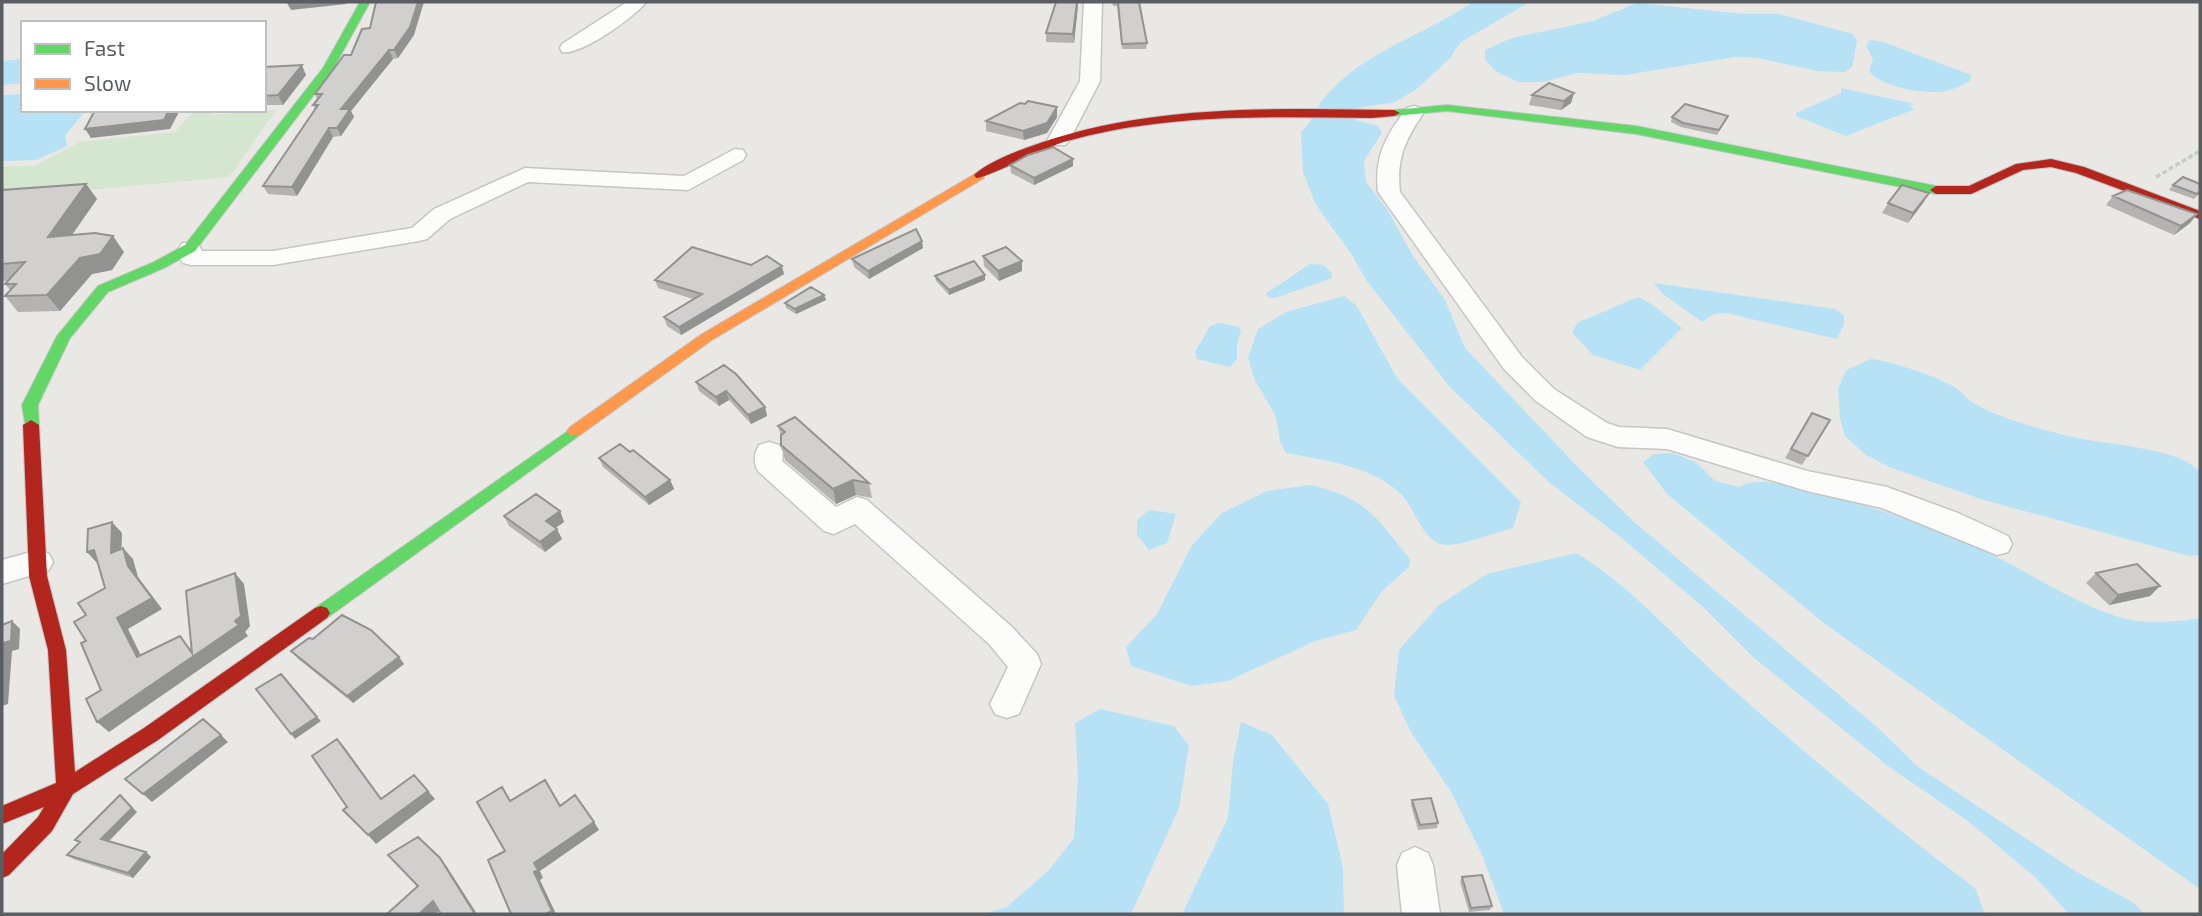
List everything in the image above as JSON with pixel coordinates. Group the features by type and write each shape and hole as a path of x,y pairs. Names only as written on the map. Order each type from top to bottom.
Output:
{"street":[{"path":"2,868 45,824 66,788 57,650 38,576 30,405 64,336 103,289 159,265 190,248 328,69 365,2"},
{"path":"569,48 629,11 637,2"},
{"path":"1058,141 1090,81 1093,2"},
{"path":"2,816 66,788 151,734 707,337 1012,156 1058,141 1163,118 1310,112 1364,116 1447,108 1636,130 1931,190 1971,190 2020,167 2051,163 2200,215"},
{"path":"1414,112 1396,136 1385,166 1389,192 1513,363 1545,395 1597,430 1618,437 1667,439 1807,481 1887,498 1997,544"},
{"path":"190,248 191,258 273,258 419,234 442,215 525,174 688,183 735,155"},
{"path":"769,452 768,464 834,523 857,508 1000,635 1025,664 1007,704"},
{"path":"2,572 38,562"},
{"path":"1415,865 1421,914"}],"path":[{"path":"2129,188 2170,171 2200,151"}],"green space":[{"path":"276,110 229,177 2,198 2,166 35,166 80,142 175,132 195,112 213,112 213,115"}],"water":[{"path":"1473,2 1530,2 1461,42 1450,58 1418,88 1395,102 1358,108 1355,120 1378,126 1382,133 1364,161 1366,182 1388,211 1413,256 1445,300 1465,348 1633,521 1877,727 1917,766 2075,871 2134,903 2145,914 2069,914 2036,878 1968,821 1888,766 1753,657 1703,607 1619,536 1550,483 1450,387 1366,280 1352,255 1316,205 1303,172 1301,132 1326,96 1354,70"},
{"path":"1637,3 1744,14 1779,14 1853,34 1857,41 1852,67 1845,72 1817,71 1758,58 1735,57 1625,75 1577,73 1543,82 1518,82 1495,71 1485,59 1485,50 1512,38 1593,21"},
{"path":"1870,40 1883,42 1971,75 1970,81 1938,92 1890,85 1869,71 1873,59 1866,46"},
{"path":"21,59 21,83 2,85 2,61"},
{"path":"1841,88 1915,104 1909,106 1915,109 1846,136 1796,116 1796,113 1841,93"},
{"path":"21,94 21,112 84,112 65,136 67,146 36,160 2,161 2,95"},
{"path":"1310,264 1324,265 1331,272 1332,278 1278,297 1270,298 1265,294"},
{"path":"1654,283 1835,309 1844,315 1844,324 1837,339 1726,313 1714,314 1702,322 1663,294"},
{"path":"1344,296 1357,306 1397,378 1521,502 1513,528 1465,542 1440,544 1427,535 1406,500 1390,484 1347,466 1286,453 1280,441 1276,417 1255,380 1248,358 1258,329 1286,312"},
{"path":"1638,297 1682,328 1640,370 1593,355 1572,333 1577,323"},
{"path":"1221,323 1238,327 1241,331 1237,344 1237,359 1230,367 1197,359 1195,352 1210,326"},
{"path":"1871,359 1902,366 1938,379 1956,388 1970,401 1983,408 2021,423 2073,437 2159,452 2190,464 2200,472 2200,555 2189,556 1984,500 1889,467 1866,455 1845,436 1840,418 1838,389 1846,370"},
{"path":"1672,453 1696,462 1715,481 1740,487 1754,482 1778,484 1846,500 1913,522 1996,556 2074,599 2113,615 2148,622 2200,618 2200,889 1825,624 1667,494 1643,462 1654,454"},
{"path":"1311,485 1346,497 1369,511 1410,559 1409,567 1382,591 1356,630 1315,641 1228,681 1191,686 1131,666 1126,647 1157,614 1192,545 1222,513 1267,491"},
{"path":"1149,510 1176,514 1167,543 1149,550 1137,535 1137,520"},
{"path":"1576,553 1632,595 1720,678 1814,759 1975,888 1985,914 1504,914 1482,855 1450,790 1411,732 1394,696 1399,650 1439,605 1487,574"},
{"path":"1100,709 1174,726 1189,746 1179,808 1131,914 983,914 1007,907 1049,870 1074,838 1078,779 1075,723"},
{"path":"1241,722 1272,735 1328,804 1343,868 1344,914 1182,914 1228,818 1233,761"}],"building":[{"path":"376,2 418,2 410,27 394,50 389,50 341,109 350,109 337,128 329,128 292,187 263,186 318,105 313,105 322,94 315,94 344,55 351,55 362,29 370,28"},
{"path":"1056,2 1077,2 1073,34 1046,33"},
{"path":"1118,2 1139,2 1147,43 1122,44"},
{"path":"302,65 278,95 266,96 266,67"},
{"path":"1549,83 1574,93 1564,101 1532,95"},
{"path":"1028,101 1057,107 1047,123 1023,131 986,121 1020,103 1025,104"},
{"path":"1685,104 1728,116 1719,130 1683,123 1672,117"},
{"path":"94,112 168,112 164,120 85,129"},
{"path":"1053,147 1073,159 1034,178 1010,165 1028,155"},
{"path":"2183,177 2200,184 2197,194 2173,185"},
{"path":"86,184 48,237 95,233 113,236 100,254 80,258 47,295 5,296 16,284 5,284 25,262 2,264 2,190"},
{"path":"1902,185 1929,193 1913,213 1888,203"},
{"path":"2127,190 2197,214 2181,226 2113,196"},
{"path":"916,229 922,241 868,271 852,259"},
{"path":"692,247 751,265 767,256 782,266 679,327 664,317 702,294 655,280"},
{"path":"1006,247 1022,261 998,271 983,256"},
{"path":"974,261 985,275 949,290 935,276"},
{"path":"811,287 824,295 795,309 785,303"},
{"path":"724,365 736,374 765,407 748,415 726,391 716,397 696,382"},
{"path":"1812,413 1830,420 1808,456 1791,449"},
{"path":"795,417 869,483 853,480 833,489 781,445 781,435 785,432 778,426"},
{"path":"620,444 630,452 633,450 670,480 645,497 599,458"},
{"path":"536,494 560,511 546,521 557,529 540,542 504,516"},
{"path":"112,522 111,553 123,548 128,566 152,598 117,618 137,657 180,636 192,653 186,591 235,573 241,616 235,621 239,625 97,722 86,699 101,690 81,643 86,641 74,622 86,615 78,603 105,588 94,550 87,552 88,529"},
{"path":"2137,564 2160,586 2118,595 2096,573"},
{"path":"342,615 371,630 399,657 347,696 291,651 309,638 313,639"},
{"path":"12,621 11,641 3,643 2,661 2,625"},
{"path":"281,674 317,717 291,734 256,689"},
{"path":"203,719 221,735 143,794 125,779"},
{"path":"337,739 381,799 414,775 428,791 368,835 343,810 347,807 312,756"},
{"path":"545,780 560,806 575,795 594,822 534,863 538,870 534,872 552,911 546,914 511,914 488,860 505,851 477,802 502,787 510,801"},
{"path":"120,795 132,808 101,839 146,852 128,873 67,855 80,842 75,840"},
{"path":"1431,798 1438,823 1420,825 1412,800"},
{"path":"418,837 440,858 475,914 441,914 433,901 419,914 387,914 418,886 388,855"},
{"path":"1482,875 1492,906 1471,908 1462,877"}],"traffic: fast":[{"path":"31,425 30,405 64,336 103,289 159,265 190,248 328,69 365,2"},
{"path":"1394,113 1447,108 1636,130 1936,190"},
{"path":"321,613 575,431"}],"traffic: slow":[{"path":"575,431 707,337 980,175"}],"traffic: jam":[{"path":"980,175 1017,156 1057,141 1139,122 1224,114 1394,113"},
{"path":"1936,190 1971,190 2020,167 2051,163 2080,170 2200,215"},
{"path":"2,815 66,788 57,650 38,576 31,425"},
{"path":"2,868 45,824 66,788 151,734 321,613"}]}
